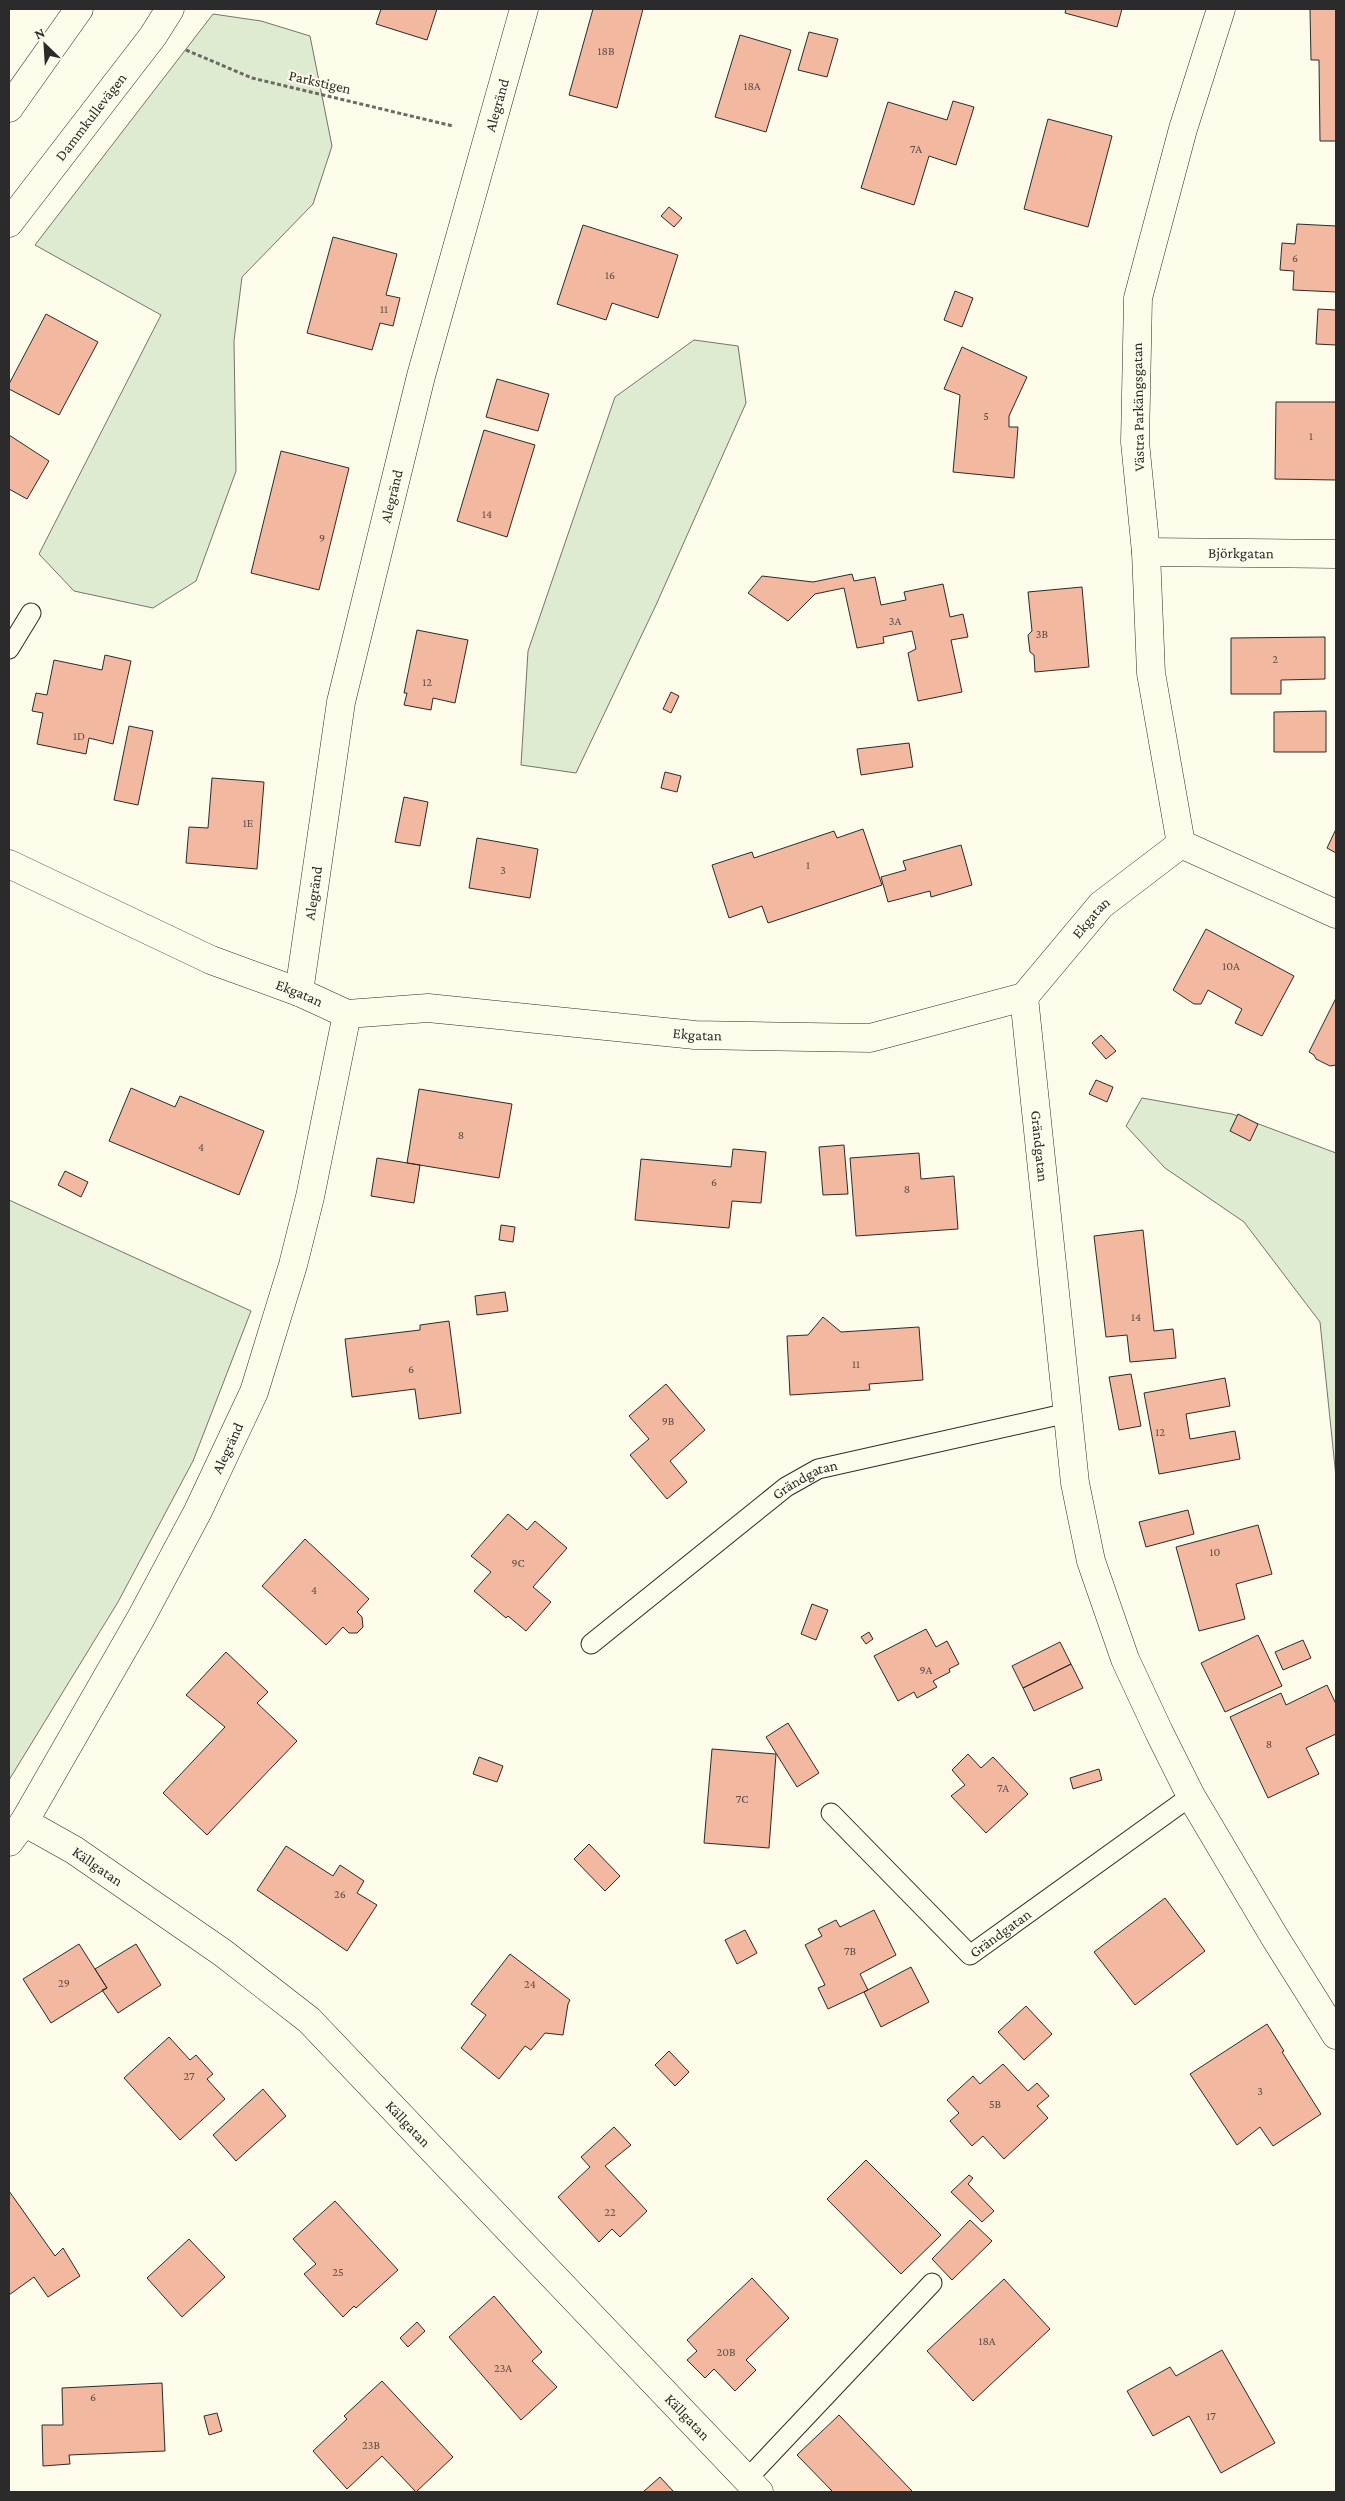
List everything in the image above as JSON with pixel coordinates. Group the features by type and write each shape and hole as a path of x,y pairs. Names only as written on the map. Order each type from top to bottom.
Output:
{"street":[{"path":"9,108 78,9"},
{"name":"Dammkullevägen","path":"9,223 153,36 170,9"},
{"name":"Alegränd","path":"299,992 341,702 421,376 487,135 524,9"},
{"name":"Västra Parkängsgatan","path":"1181,844 1151,673 1146,552 1135,442 1138,298 1184,129 1220,9"},
{"name":"Björkgatan","path":"1146,552 1336,554"},
{"path":"1181,844 1336,914"},
{"name":"Ekgatan","path":"9,864 211,960 299,992 347,1014 428,1008 695,1035 870,1038 1024,998 1101,905 1181,844"},
{"name":"Grändgatan","path":"1024,998 1075,1483 1090,1561 1125,1659 1191,1796 1274,1936 1336,2035"},
{"name":"Alegränd","path":"17,1832 141,1618 198,1512 254,1392 293,1265 310,1197 347,1014"},
{"name":"Källgatan","path":"17,1832 74,1850 223,1953 309,2020 753,2486"}],"lane":[{"path":"9,649 31,614"},
{"name":"Grändgatan","path":"591,1644 786,1487 818,1469 1068,1413"},
{"name":"Grändgatan","path":"831,1813 970,1955 1191,1796"},
{"name":"Källgatan","path":"753,2486 932,2283"}],"path":[{"name":"Parkstigen","path":"153,36 252,78 487,135"}],"green space":[{"path":"213,14 261,21 310,36 332,146 313,204 242,277 234,341 236,471 196,581 153,608 74,591 39,554 161,315 35,245"},
{"path":"694,340 738,346 746,403 656,605 576,773 521,765 528,651 615,397"},
{"path":"1142,1098 1232,1114 1336,1153 1336,1477 1320,1322 1244,1222 1165,1168 1126,1126"},
{"path":"9,1200 251,1311 193,1461 118,1602 9,1780"}],"building":[{"path":"381,9 437,9 427,40 376,24"},
{"path":"593,9 643,9 617,108 569,95"},
{"path":"1066,9 1122,9 1117,27 1065,13"},
{"path":"1310,9 1336,9 1336,141 1320,141 1319,60 1311,60"},
{"path":"809,32 838,39 827,77 798,70"},
{"path":"740,35 791,50 766,132 715,117"},
{"path":"953,101 974,107 956,165 929,156 914,205 861,188 888,102 947,120"},
{"path":"1048,119 1112,136 1088,227 1024,209"},
{"path":"669,207 682,218 674,227 661,216"},
{"path":"1297,224 1336,226 1336,292 1293,290 1294,271 1280,270 1282,243 1295,244"},
{"path":"583,225 678,255 658,318 612,303 606,320 557,304"},
{"path":"333,237 397,254 386,295 400,298 393,326 380,323 372,350 307,333"},
{"path":"955,291 973,298 962,327 944,320"},
{"path":"1318,309 1336,310 1336,345 1316,344"},
{"path":"46,314 98,342 59,415 9,389 9,384"},
{"path":"962,347 1027,377 1009,416 1009,427 1018,427 1014,478 953,472 960,395 944,389"},
{"path":"497,379 549,394 538,431 486,417"},
{"path":"1276,402 1336,402 1336,480 1275,479"},
{"path":"484,430 535,445 507,537 457,521"},
{"path":"9,435 49,461 27,499 9,489"},
{"path":"281,451 349,468 319,590 251,573"},
{"path":"852,574 854,581 875,577 881,605 906,600 904,592 943,584 950,617 963,614 968,637 951,640 962,692 918,701 908,653 916,649 912,631 883,637 884,643 857,648 844,588 815,594 788,621 748,593 762,576 813,582"},
{"path":"1082,587 1089,667 1035,672 1034,655 1030,652 1028,635 1032,631 1028,592"},
{"path":"417,630 468,640 455,703 433,698 431,710 404,705 407,693 404,693"},
{"path":"1325,637 1325,679 1281,680 1281,694 1231,694 1231,638"},
{"path":"105,655 131,661 113,744 89,738 86,754 37,744 43,713 32,711 36,693 47,695 54,660 102,670"},
{"path":"671,692 679,696 671,713 663,709"},
{"path":"1326,711 1326,752 1274,752 1274,712"},
{"path":"129,726 153,731 138,805 114,800"},
{"path":"909,743 913,767 861,775 857,749"},
{"path":"665,772 681,776 677,792 661,788"},
{"path":"212,778 264,782 257,869 186,863 189,827 208,828"},
{"path":"404,797 428,802 420,846 395,842"},
{"path":"863,829 882,885 768,923 762,906 729,918 712,865 752,852 754,858 834,831 837,838"},
{"path":"1336,829 1336,853 1327,848"},
{"path":"477,838 538,849 530,898 469,888"},
{"path":"961,845 972,885 931,897 930,891 888,902 881,877 906,870 903,861"},
{"path":"1206,929 1294,976 1262,1036 1235,1023 1242,1009 1208,990 1201,1004 1194,1004 1173,990"},
{"path":"1336,998 1336,1065 1330,1066 1316,1059 1309,1052"},
{"path":"1101,1035 1116,1051 1106,1059 1092,1043"},
{"path":"1096,1080 1113,1087 1107,1102 1089,1094"},
{"path":"131,1088 175,1107 180,1096 264,1131 239,1195 109,1141"},
{"path":"419,1089 512,1104 499,1178 407,1163"},
{"path":"1238,1114 1258,1124 1250,1141 1230,1131"},
{"path":"844,1145 848,1194 823,1195 819,1147"},
{"path":"733,1149 766,1152 761,1203 732,1201 729,1228 635,1220 641,1159 731,1167"},
{"path":"919,1153 921,1179 954,1176 958,1229 856,1236 850,1158"},
{"path":"377,1158 420,1165 414,1203 371,1196"},
{"path":"65,1171 88,1182 81,1197 58,1185"},
{"path":"501,1225 515,1227 513,1242 499,1240"},
{"path":"1143,1230 1154,1331 1173,1329 1176,1358 1130,1362 1127,1335 1106,1337 1094,1236"},
{"path":"505,1292 508,1311 477,1315 475,1296"},
{"path":"823,1317 841,1332 919,1327 923,1380 869,1384 870,1390 790,1395 787,1336 808,1335"},
{"path":"449,1321 461,1413 419,1419 415,1389 352,1397 345,1339 420,1330 420,1325"},
{"path":"1131,1374 1141,1426 1119,1430 1109,1377"},
{"path":"1225,1378 1230,1406 1186,1414 1190,1439 1235,1431 1240,1459 1159,1474 1144,1393"},
{"path":"666,1384 705,1430 670,1461 687,1482 667,1499 630,1455 649,1439 629,1416"},
{"path":"1188,1510 1194,1534 1146,1547 1139,1522"},
{"path":"508,1514 527,1530 535,1521 567,1548 533,1587 551,1602 526,1631 508,1616 506,1618 474,1591 491,1572 471,1556"},
{"path":"1258,1525 1272,1574 1236,1584 1245,1619 1199,1631 1176,1547"},
{"path":"305,1539 369,1599 357,1612 362,1617 363,1627 357,1633 349,1633 343,1627 326,1645 262,1586"},
{"path":"812,1604 828,1610 816,1640 801,1634"},
{"path":"926,1629 936,1647 947,1641 959,1664 949,1669 950,1672 933,1681 937,1687 917,1698 914,1692 898,1701 874,1656"},
{"path":"869,1632 873,1639 866,1644 861,1637"},
{"path":"1258,1635 1282,1686 1225,1712 1201,1663"},
{"path":"1303,1640 1311,1658 1283,1670 1275,1652"},
{"path":"1060,1642 1071,1664 1023,1688 1012,1666"},
{"path":"226,1652 268,1692 257,1703 297,1741 207,1835 163,1793 225,1727 186,1695"},
{"path":"1071,1664 1083,1688 1034,1711 1023,1688"},
{"path":"1327,1685 1336,1704 1336,1734 1306,1748 1319,1774 1268,1798 1230,1717 1281,1693 1286,1705"},
{"path":"788,1723 819,1773 797,1787 766,1737"},
{"path":"712,1749 776,1754 769,1848 704,1843"},
{"path":"968,1754 981,1768 993,1757 1028,1794 986,1833 951,1796 965,1785 952,1770"},
{"path":"479,1757 503,1766 497,1782 473,1774"},
{"path":"1099,1769 1102,1780 1073,1789 1070,1778"},
{"path":"589,1844 620,1876 605,1891 574,1859"},
{"path":"286,1846 333,1876 340,1865 364,1881 357,1893 377,1905 347,1951 257,1890"},
{"path":"1165,1898 1205,1951 1135,2005 1094,1952"},
{"path":"874,1910 896,1955 860,1974 868,1990 828,2009 818,1988 825,1985 805,1945 822,1936 818,1929 836,1920 840,1927"},
{"path":"745,1930 757,1953 737,1964 725,1940"},
{"path":"79,1944 107,1988 51,2023 23,1979"},
{"path":"136,1944 161,1985 118,2013 102,1990 107,1988 95,1969"},
{"path":"510,1954 570,2000 563,2035 545,2033 531,2050 525,2046 499,2079 461,2048 486,2015 471,2004"},
{"path":"911,1967 929,2002 881,2027 864,1992"},
{"path":"1026,2006 1052,2034 1024,2060 998,2032"},
{"path":"1267,2024 1284,2051 1282,2052 1321,2114 1273,2146 1260,2127 1237,2145 1190,2074"},
{"path":"169,2037 190,2060 196,2055 213,2074 207,2079 225,2099 180,2140 124,2078"},
{"path":"669,2051 689,2072 675,2086 655,2065"},
{"path":"1003,2064 1028,2091 1037,2083 1049,2096 1037,2106 1048,2118 1004,2159 983,2136 972,2146 950,2121 959,2113 947,2100 973,2076 980,2084"},
{"path":"263,2089 286,2116 236,2161 213,2135"},
{"path":"614,2127 631,2145 605,2166 647,2211 620,2237 612,2229 599,2242 558,2197 590,2167 581,2157"},
{"path":"866,2160 941,2235 901,2274 827,2199"},
{"path":"969,2175 973,2178 968,2184 994,2211 982,2222 951,2192"},
{"path":"9,2191 55,2256 63,2248 80,2276 48,2297 34,2277 9,2295"},
{"path":"335,2201 398,2270 356,2308 354,2306 343,2317 304,2274 316,2264 293,2239"},
{"path":"970,2220 992,2241 952,2280 932,2259"},
{"path":"189,2239 225,2277 182,2317 147,2278"},
{"path":"752,2278 789,2318 746,2360 756,2370 735,2391 714,2369 705,2378 687,2360 697,2351 687,2340"},
{"path":"1004,2279 1050,2329 973,2401 927,2351"},
{"path":"494,2296 542,2352 532,2361 557,2387 521,2420 449,2337"},
{"path":"417,2322 425,2331 408,2347 400,2338"},
{"path":"1222,2350 1275,2443 1221,2473 1189,2416 1153,2436 1127,2391 1170,2367 1176,2376"},
{"path":"382,2381 453,2457 416,2492 382,2456 347,2489 313,2451 347,2419 344,2416"},
{"path":"162,2383 165,2451 69,2455 70,2464 43,2466 42,2425 63,2425 62,2388"},
{"path":"217,2413 222,2431 209,2435 204,2416"},
{"path":"839,2415 913,2492 833,2492 797,2455"},
{"path":"660,2477 674,2492 643,2492"}]}
